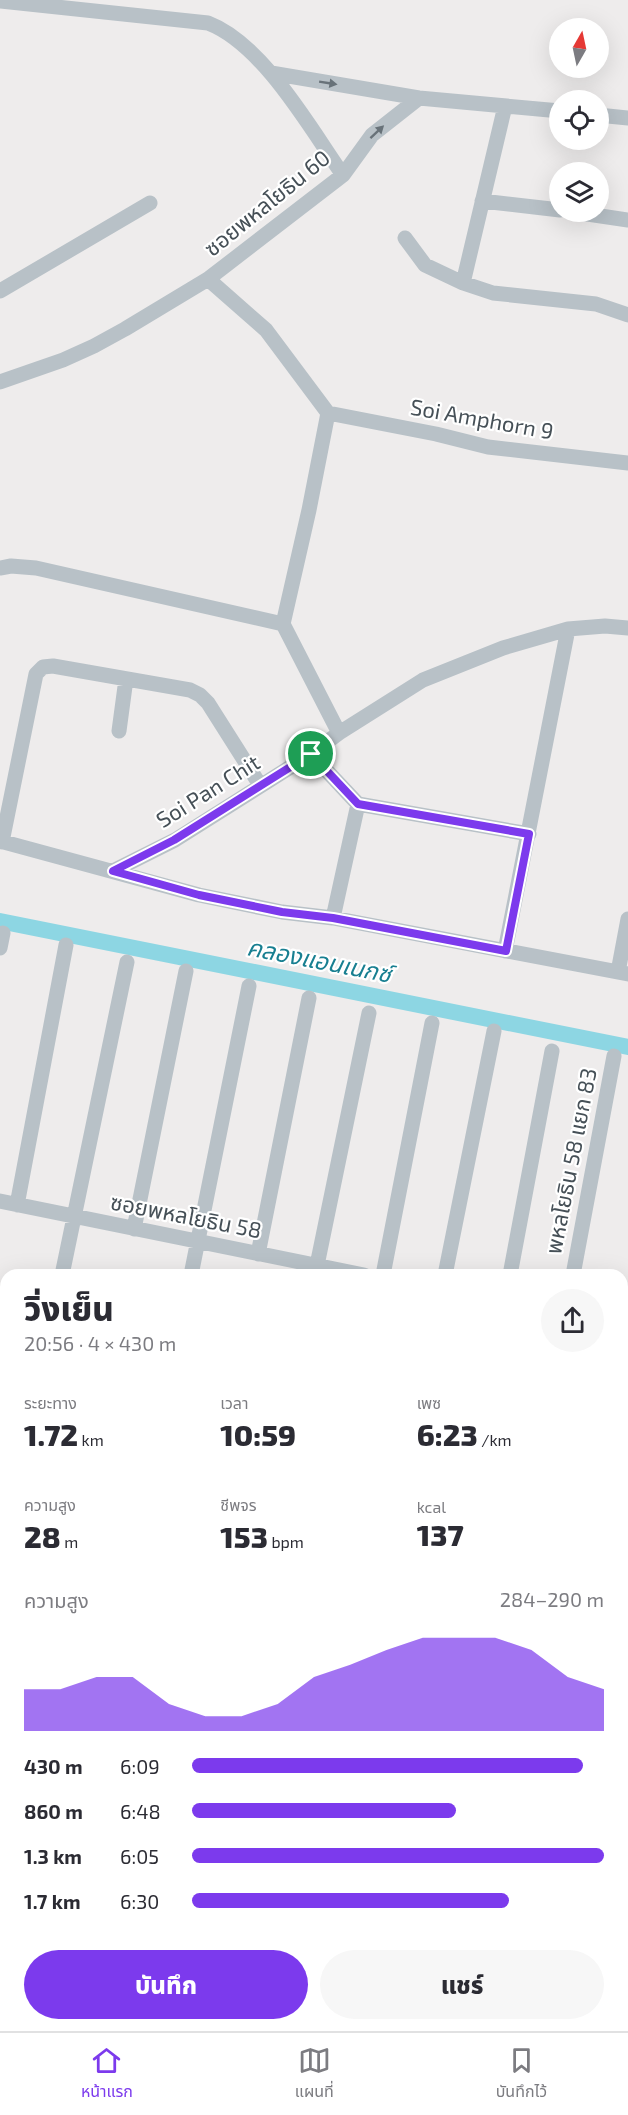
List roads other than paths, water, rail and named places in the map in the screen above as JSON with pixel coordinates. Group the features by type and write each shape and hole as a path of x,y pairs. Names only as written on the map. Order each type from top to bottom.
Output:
{"street":[{"path":"0,1 208,23 223,29 271,73 343,175"},
{"path":"271,73 419,98 549,110"},
{"name":"ซอยพหลโยธิน 60","path":"0,382 63,360 94,346 208,279 343,175 372,135 419,98"},
{"path":"463,283 505,106"},
{"path":"609,116 628,118"},
{"path":"482,201 549,209"},
{"path":"0,291 150,204"},
{"path":"609,217 628,220"},
{"path":"405,238 425,265 463,283 494,293 596,304 628,315"},
{"path":"208,279 266,330 328,413 283,624 339,733"},
{"name":"Soi Amphorn 9","path":"328,413 436,434 488,447 623,463"},
{"path":"0,568 11,566 36,568 283,624"},
{"name":"Soi Pan Chit","path":"113,871 174,840 423,680 503,648 568,629 605,626 628,628"},
{"path":"506,951 568,629"},
{"path":"260,785 208,703 200,695 190,690 53,666 43,667 36,674 1,841 199,895 623,973 628,919"},
{"path":"119,731 126,679"},
{"path":"311,754 358,804 529,834"},
{"path":"333,918 358,804"},
{"path":"17,1205 66,945"},
{"path":"63,1269 127,962"},
{"path":"134,1229 186,971"},
{"path":"192,1269 249,986"},
{"path":"258,1254 309,998"},
{"path":"316,1269 369,1013"},
{"path":"383,1269 432,1023"},
{"path":"446,1269 494,1031"},
{"path":"511,1269 552,1051"},
{"name":"พหลโยธิน 58 แยก 83","path":"574,1269 614,1056"},
{"name":"ซอยพหลโยธิน 58","path":"0,1202 258,1254 312,1269"}],"waterway":[{"name":"คลองแอนเนกซ์","path":"0,921 628,1047"}]}
